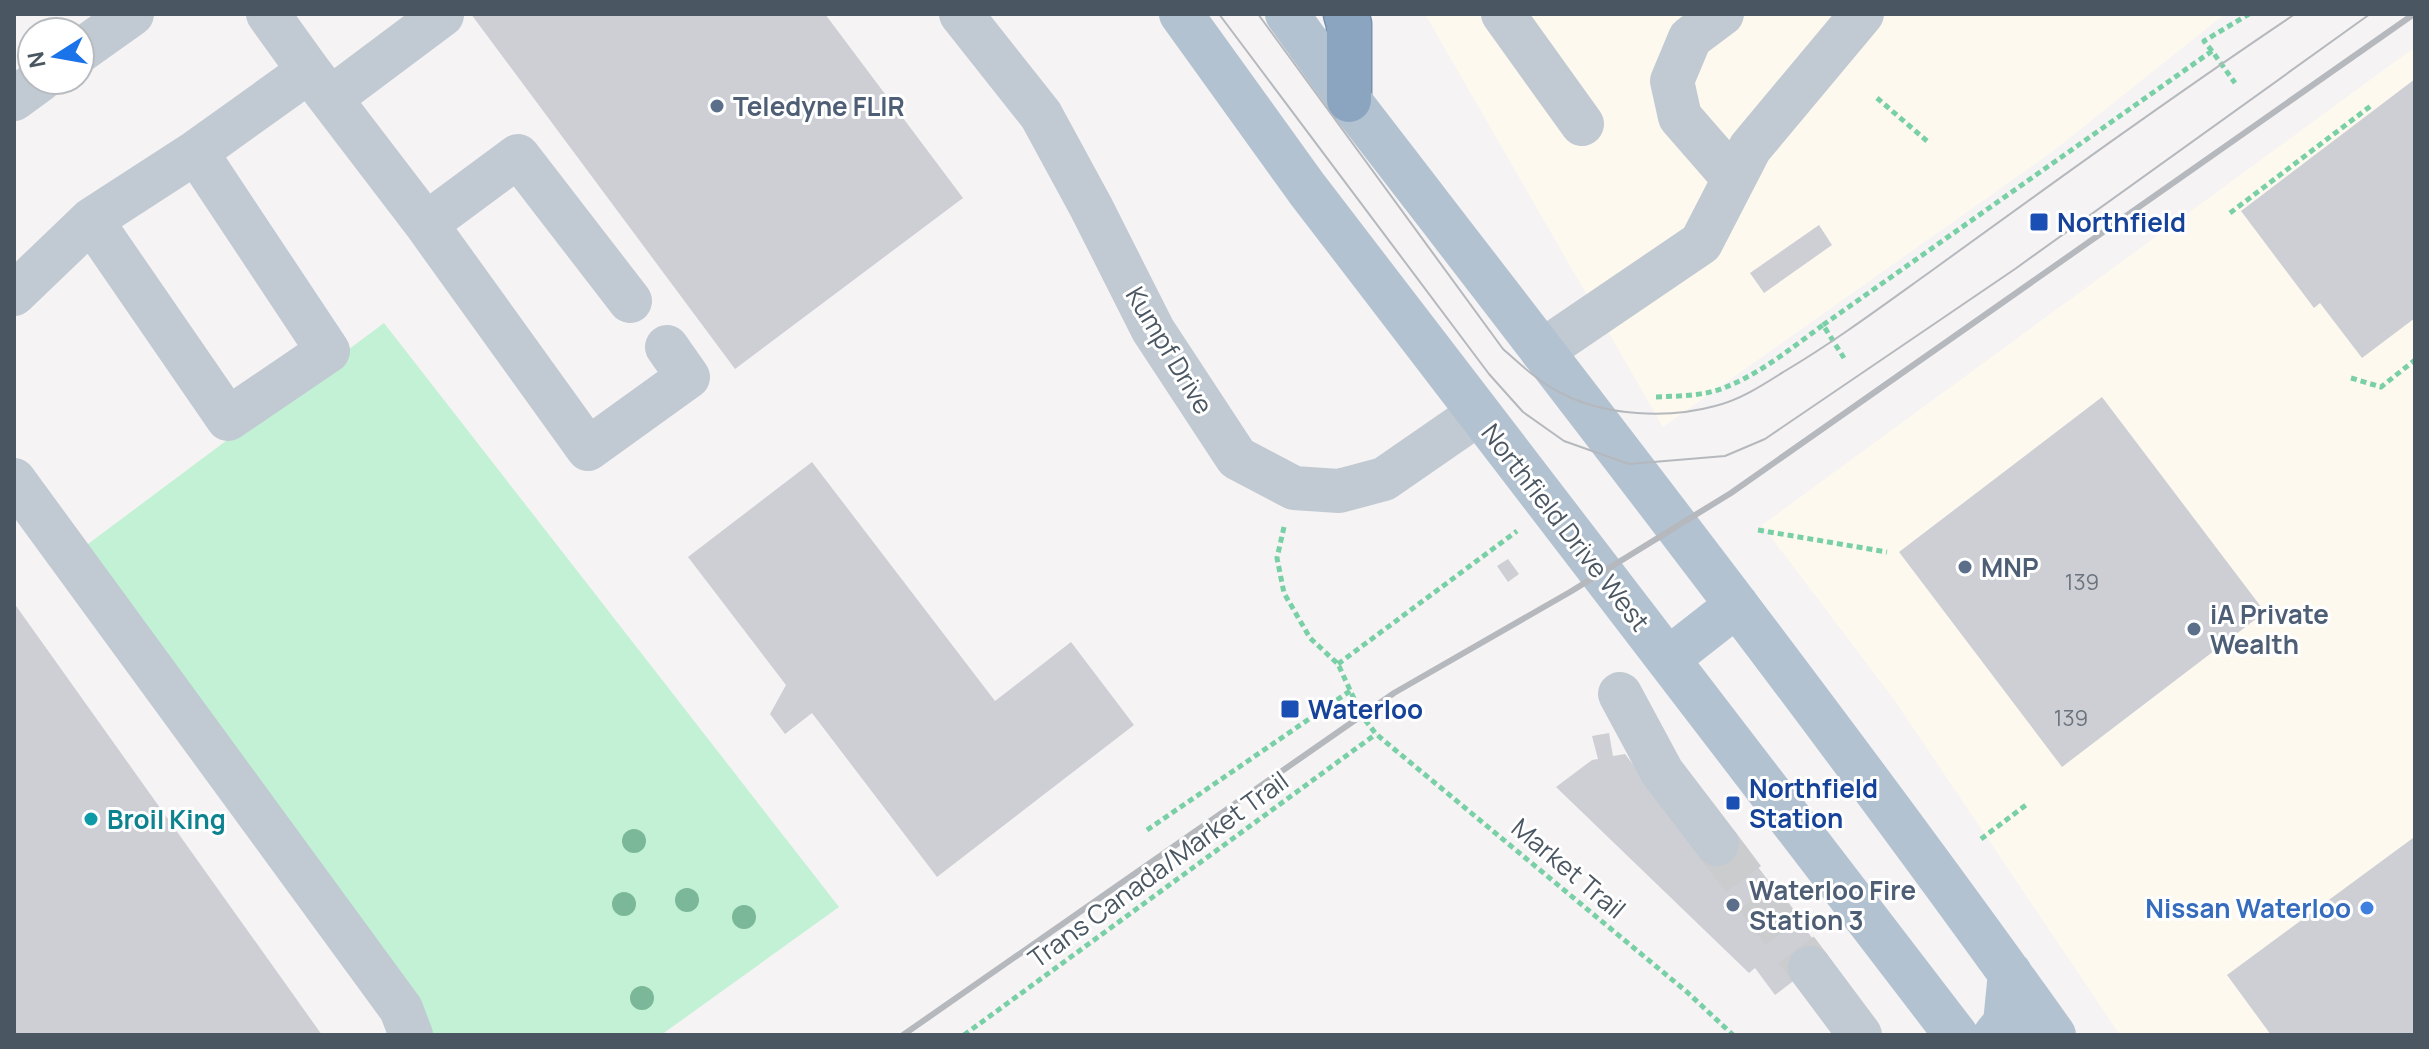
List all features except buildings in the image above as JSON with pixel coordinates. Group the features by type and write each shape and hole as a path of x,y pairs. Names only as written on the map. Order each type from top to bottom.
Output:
{"highway":[{"path":"1346,14 1349,24 1349,100"}],"main road":[{"name":"Northfield Drive West","path":"1181,14 1307,189 1956,1035"},
{"path":"1287,14 1349,100 1737,605 2054,1035"},
{"path":"1668,659 1737,605"},
{"path":"1995,1035 2005,1023 2010,973"}],"street":[{"path":"96,40 132,14"},
{"path":"268,14 426,224 588,449 688,377 667,347"},
{"name":"Kumpf Drive","path":"961,14 1041,115 1153,330 1237,458 1294,488 1339,491 1384,479 1478,414"},
{"path":"1503,14 1582,124"},
{"path":"1542,351 1701,243 1750,148 1862,14"},
{"path":"14,294 91,220 196,152 442,15"},
{"path":"1695,22 1672,81 1680,117 1734,179"},
{"path":"91,220 228,419 328,351 196,152"},
{"path":"426,224 518,156 630,301"},
{"path":"14,480 401,1009 411,1035"},
{"path":"1620,694 1662,772 1717,844"},
{"path":"1810,968 1860,1035"}],"path":[{"path":"2235,83 2204,41 2249,14"},
{"path":"1656,397 1701,394 1726,387 1775,359 2212,51"},
{"path":"1877,98 1927,141"},
{"path":"2230,213 2372,105"},
{"path":"1823,325 1844,358"},
{"path":"2351,378 2381,387 2415,360"},
{"path":"1294,488 1277,558 1284,593 1310,638 1338,664 1520,529"},
{"path":"1758,530 1887,552"},
{"name":"Market Trail","path":"1338,664 1362,716 1376,734 1687,992 1733,1035"},
{"path":"1147,830 1350,691"},
{"name":"Trans Canada/Market Trail","path":"964,1035 1376,734"},
{"path":"1981,839 2026,805"}],"shaded area":[{"path":"1425,14 2225,14 2052,152 1663,427"},
{"path":"2415,47 2415,1035 2120,1035 1895,701 1762,525"}],"green space":[{"path":"384,323 839,907 661,1035 430,1035 80,550"}],"tunnel":[{"path":"1717,844 1810,968"}],"tram line":[{"path":"1219,14 1489,374 1523,412 1564,441 1629,464 1725,456 1765,439 2015,269 2370,14"},
{"path":"1258,14 1503,349 1545,384 1578,401 1617,411 1657,414 1697,410 1724,403 1751,392 1804,359 2295,14"}],"railway":[{"path":"903,1035 1394,693 1570,592 1731,493 2414,14"}],"place":[{"name":"Teledyne FLIR","path":"717,106"},
{"name":"Northfield","path":"2039,222"},
{"name":"MNP","path":"1965,567"},
{"name":"iA Private Wealth","path":"2194,629"},
{"name":"Waterloo","path":"1290,709"},
{"name":"Northfield Station","path":"1733,803"},
{"name":"Broil King","path":"91,819"},
{"name":"Waterloo Fire Station 3","path":"1733,905"},
{"name":"Nissan Waterloo","path":"2367,908"}]}
